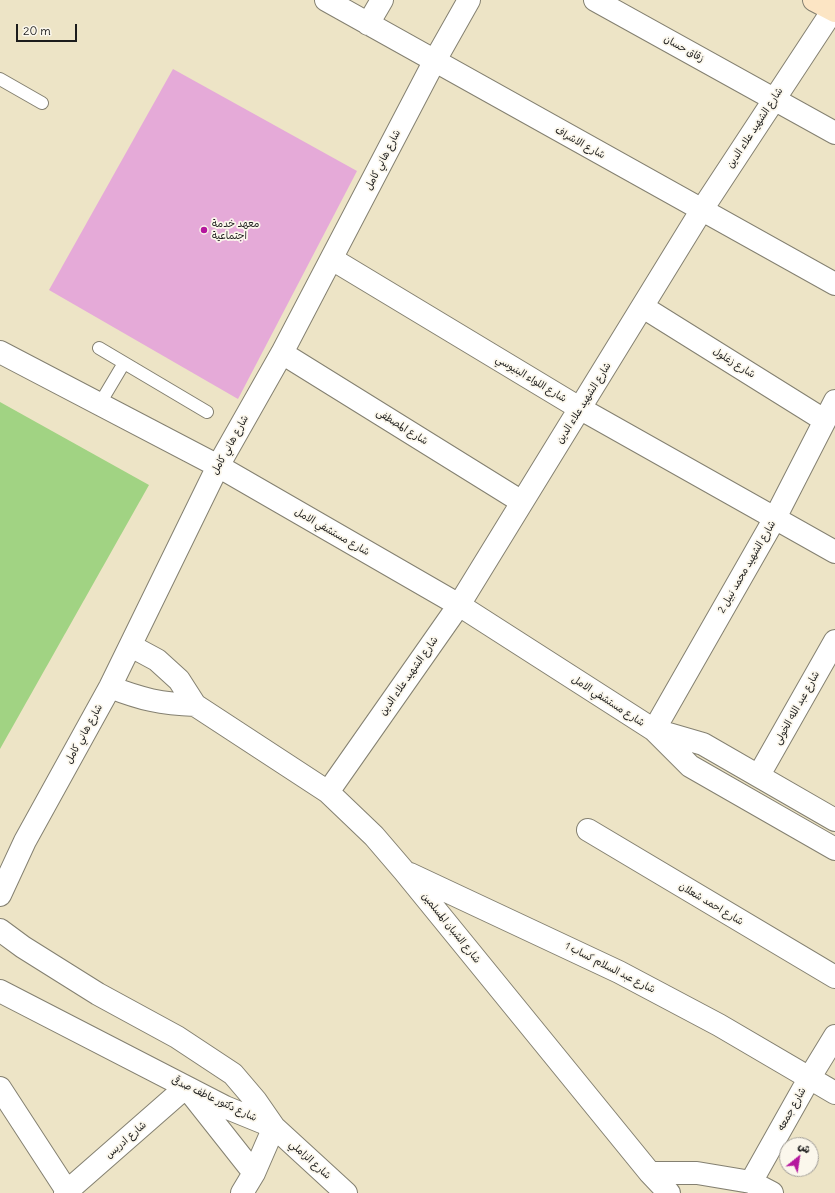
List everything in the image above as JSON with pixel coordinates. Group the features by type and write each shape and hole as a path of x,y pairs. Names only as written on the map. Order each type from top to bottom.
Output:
{"main road":[{"path":"814,0 834,10"}],"street":[{"name":"شارع الاشراف","path":"326,0 701,211 835,284"},
{"path":"368,24 382,0"},
{"name":"شارع هاني كامل","path":"0,895 25,841 131,646 218,466 282,353 434,62 469,0"},
{"name":"زقاق حسان","path":"595,0 835,133"},
{"name":"شارع الشهيد علاء الدين","path":"328,792 459,605 581,409 701,211 834,10"},
{"name":"شارع اللواء البنيوسي","path":"332,259 581,409 835,552"},
{"name":"شارع زغلول","path":"643,307 830,411"},
{"name":"شارع مستشفي الامل","path":"0,352 98,405 218,466 459,605 654,730 690,766 835,849"},
{"name":"شارع المصطفى","path":"282,353 522,502"},
{"name":"شارع الشهيد محمد نبيل 2","path":"654,730 775,518 830,411"},
{"name":"شارع عبد الله الخولى","path":"759,775 835,641"},
{"name":"شارع الشبان المسلمين","path":"131,646 157,660 178,680 195,705 328,792 374,836 650,1173 669,1193"},
{"path":"110,687 140,698 167,704 195,705"},
{"name":"شارع مستشفي الامل","path":"654,730 703,744 835,820"},
{"name":"شارع احمد شعلان","path":"588,830 835,978"},
{"path":"0,862 25,841"},
{"name":"شارع عبد السلام كساب 1","path":"404,871 619,972 810,1077 835,1093"},
{"name":"شارع دكتور عاطف صدقى","path":"0,930 23,947 98,994 177,1037 233,1074 256,1101 274,1127"},
{"name":"شارع دكتور عاطف صدقى","path":"0,992 225,1107 274,1127"},
{"name":"شارع جمعه","path":"750,1182 835,1036"},
{"path":"186,1087 254,1172"},
{"name":"شارع ادريس","path":"66,1192 186,1087"},
{"path":"0,1088 66,1192"},
{"path":"242,1193 254,1172 274,1127"},
{"name":"شارع الزاملي","path":"274,1127 346,1193"},
{"path":"650,1173 698,1173 750,1182 772,1193"}],"lane":[{"path":"0,78 42,103"},
{"path":"99,348 207,412"},
{"path":"98,405 124,363"}],"green space":[{"path":"0,402 149,485 0,749"}],"building":[{"name":"معهد خدمة اجتماعية","path":"173,69 357,171 238,399 49,290"}],"place":[{"name":"معهد خدمة اجتماعية","path":"204,230"}]}
